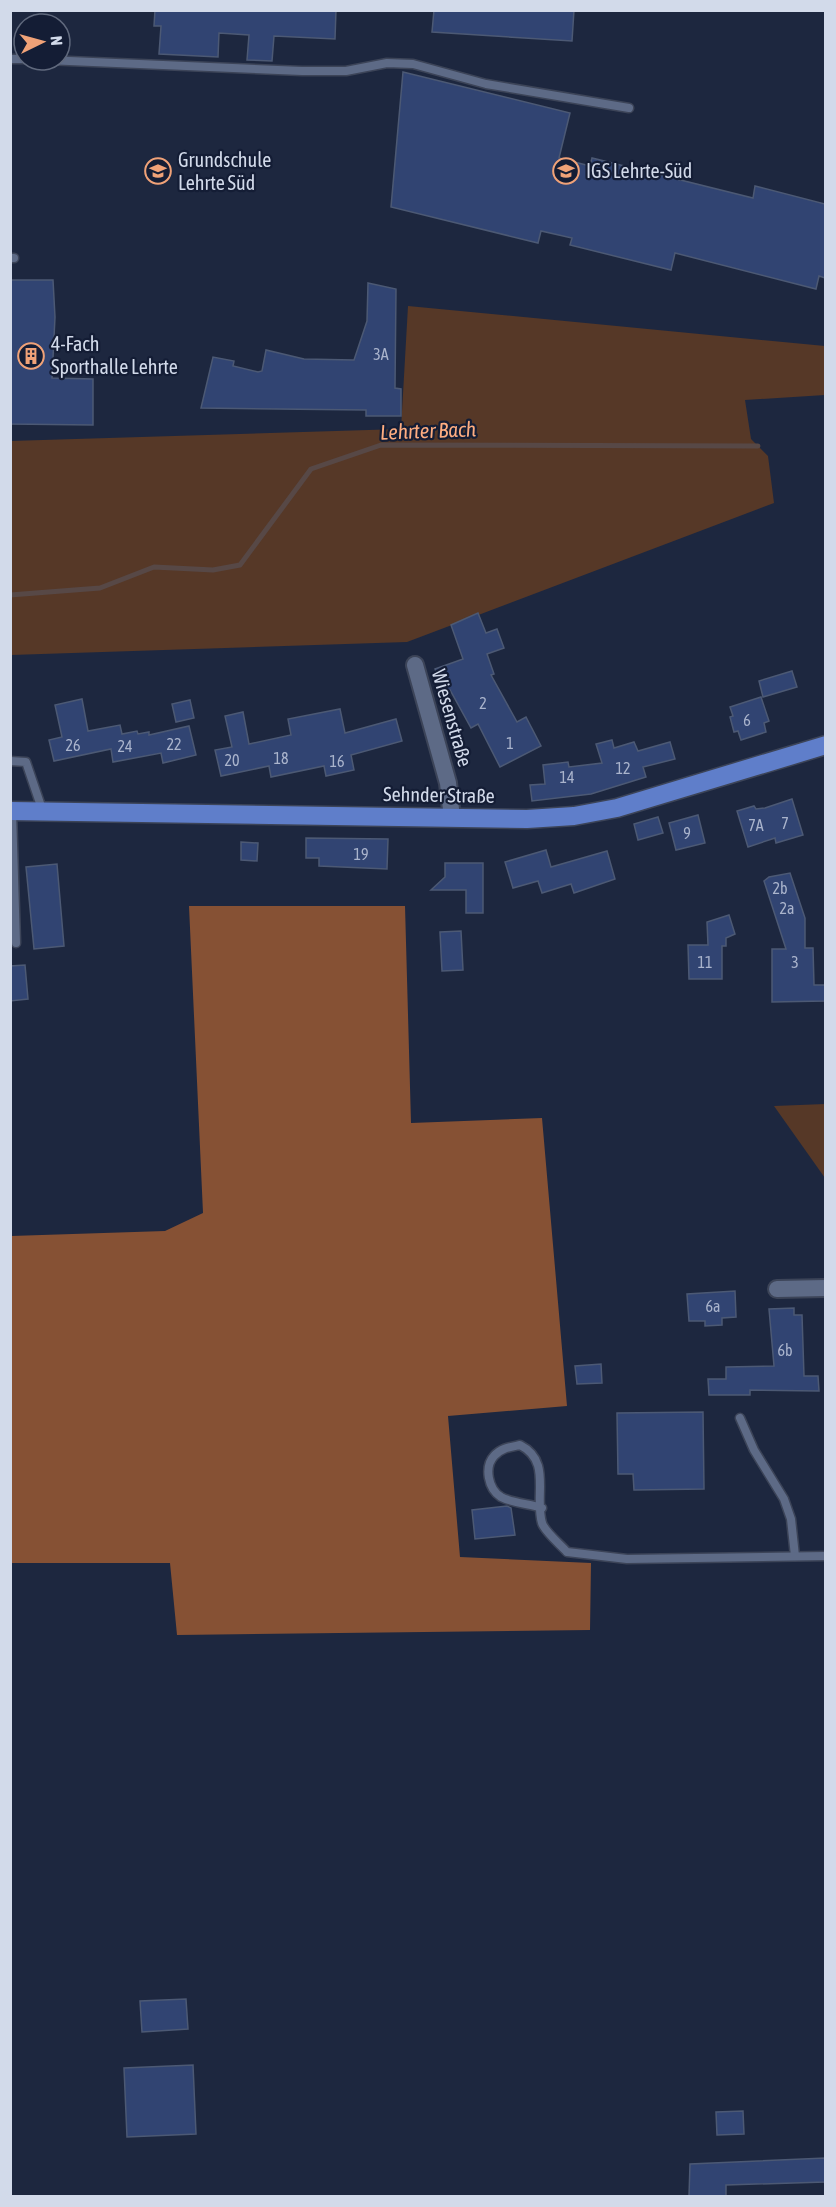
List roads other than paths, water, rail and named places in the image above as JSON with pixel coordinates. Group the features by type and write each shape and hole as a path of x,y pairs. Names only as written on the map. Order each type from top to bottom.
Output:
{"main road":[{"name":"Sehnder Straße","path":"11,811 527,819 574,816 617,808 825,745"}],"street":[{"name":"Wiesenstraße","path":"415,665 448,783 452,818"},
{"path":"777,1289 825,1288"}],"lane":[{"path":"72,61 302,71 346,71 387,63 413,64 486,84 629,108"},
{"path":"10,761 26,762 43,812"},
{"path":"11,811 16,943"},
{"path":"740,1418 754,1450 784,1499 791,1519 795,1556"},
{"path":"542,1508 501,1497 493,1489 488,1479 493,1457 503,1449 519,1445 533,1454 539,1466 542,1508 542,1524 567,1552 627,1558 825,1556"}],"waterway":[{"name":"Lehrter Bach","path":"10,595 100,588 154,567 213,570 240,565 311,469 381,445 758,446"}],"place":[{"name":"Grundschule Lehrte Süd","path":"158,171"},
{"name":"IGS Lehrte-Süd","path":"566,171"},
{"name":"4-Fach Sporthalle Lehrte","path":"31,356"}]}
